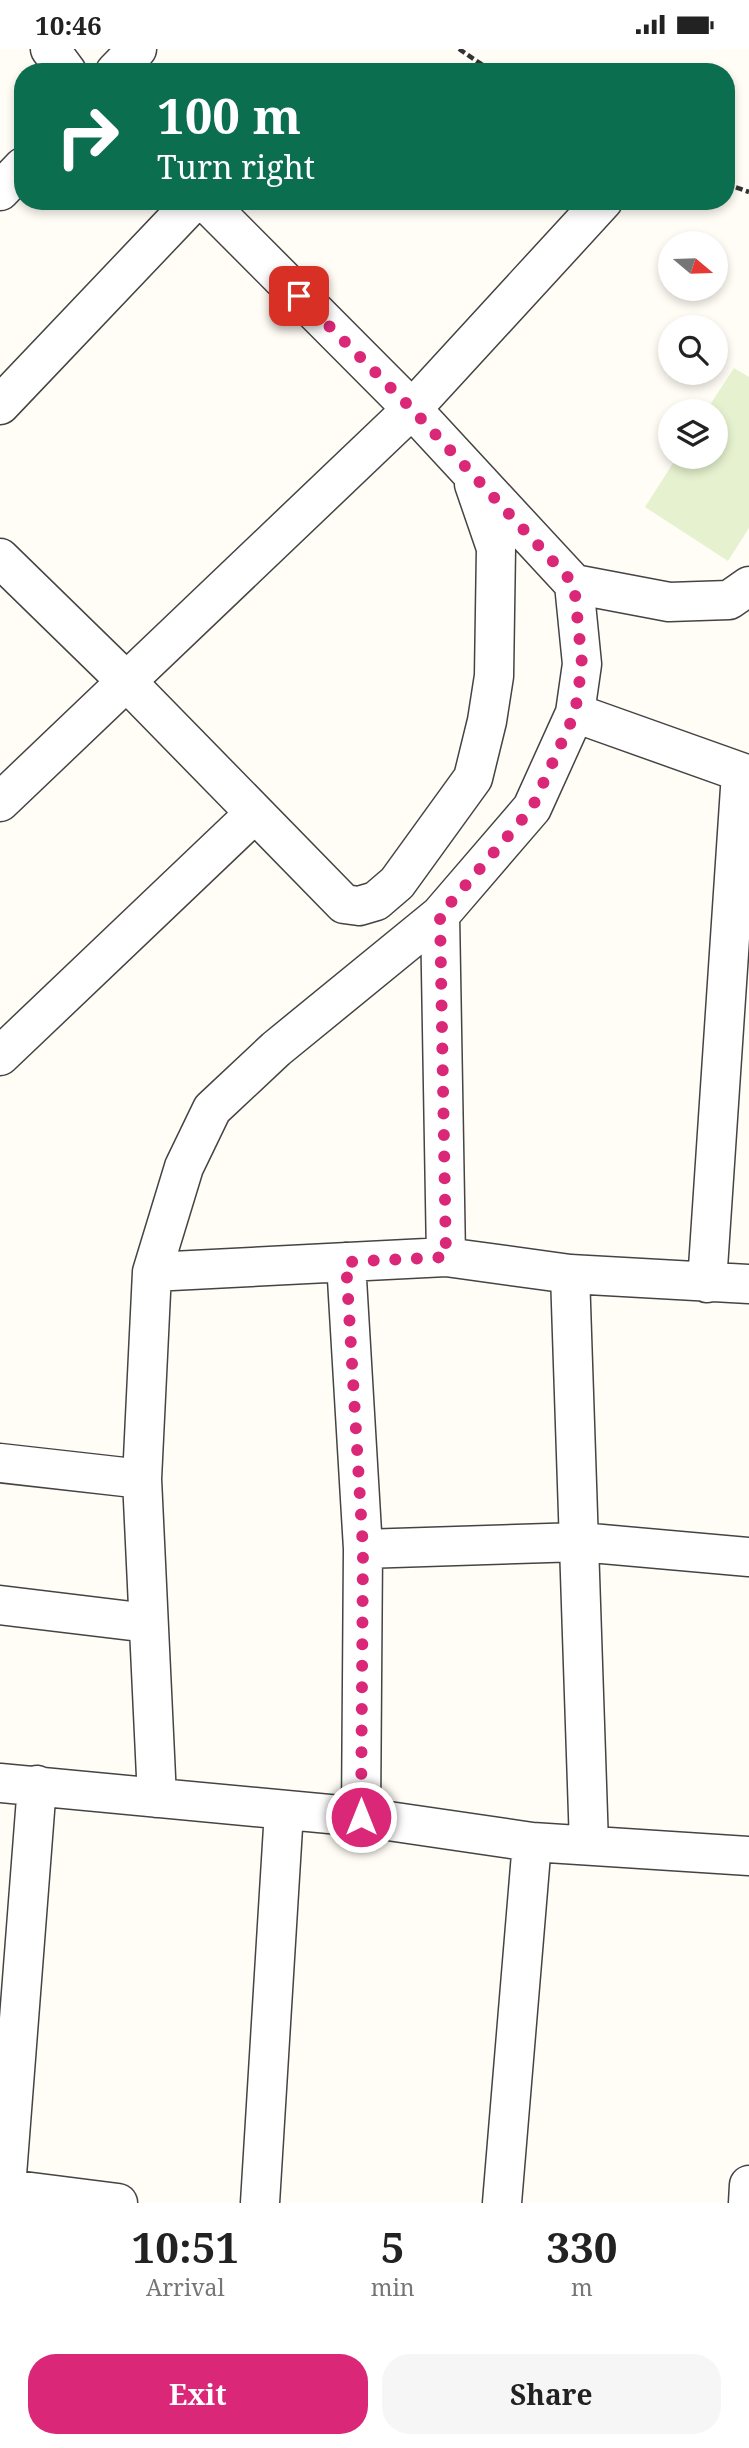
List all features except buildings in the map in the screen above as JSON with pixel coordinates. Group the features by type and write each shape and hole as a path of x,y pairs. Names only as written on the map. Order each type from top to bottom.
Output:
{"street":[{"path":"124,63 137,49"},
{"path":"0,191 14,176"},
{"path":"0,405 185,210"},
{"path":"214,210 412,409 574,584 669,602 729,600 749,586"},
{"path":"0,802 412,409 595,210"},
{"path":"7,578 125,681 344,904 359,906 376,901 397,883 473,778 487,721 494,676 496,548 470,472"},
{"path":"157,1798 142,1479 152,1272 184,1167 212,1109 276,1049 440,915 532,808 575,713 582,664 574,584"},
{"path":"575,713 745,774 707,1283"},
{"path":"0,1056 254,814"},
{"path":"440,915 446,1257"},
{"path":"152,1272 446,1257 570,1273 749,1284"},
{"path":"346,1262 363,1549 361,1817"},
{"path":"570,1273 589,1845"},
{"path":"0,1463 142,1479"},
{"path":"363,1549 580,1542 749,1557"},
{"path":"0,1605 148,1623"},
{"path":"118,2203 3,2188 18,1784 361,1817 532,1842 749,1856"},
{"path":"260,2203 284,1811"},
{"path":"502,2203 532,1842"},
{"path":"748,2203 749,2185"}],"path":[{"path":"458,49 479,63"}],"green space":[{"path":"734,368 749,377 749,528 728,561 645,507 669,469 728,469 728,399 714,399 723,385 728,385 728,377"}],"route":[{"path":"299,296 412,409 574,584 582,664 575,713 532,808 440,915 446,1257 346,1262 363,1549 361,1817"}]}
